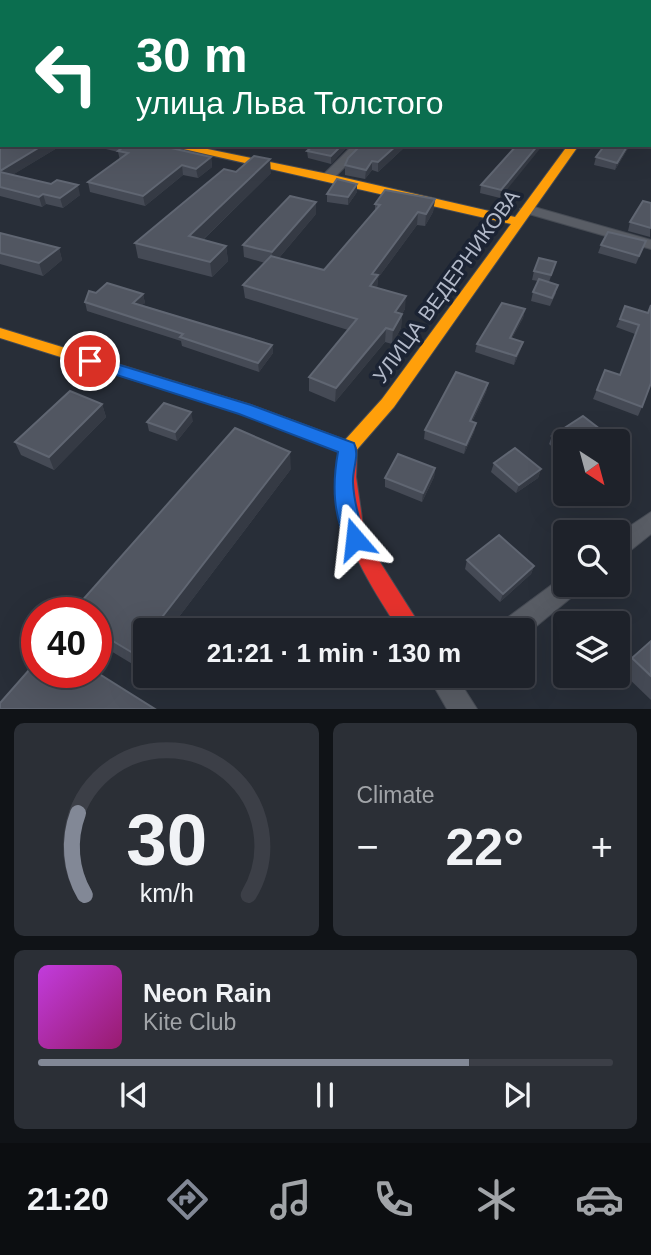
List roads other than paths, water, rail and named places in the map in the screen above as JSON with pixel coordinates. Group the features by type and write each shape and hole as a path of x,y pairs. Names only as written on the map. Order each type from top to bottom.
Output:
{"street":[{"path":"182,147 523,215 651,245"},
{"path":"328,177 358,147"},
{"name":"УЛИЦА ВЕДЕРНИКОВА","path":"348,448 388,402 573,147"},
{"path":"0,333 245,409 348,448 343,479 344,498 355,539 404,618"},
{"path":"630,538 651,521"},
{"path":"527,618 554,597"},
{"path":"452,688 463,709"}]}
